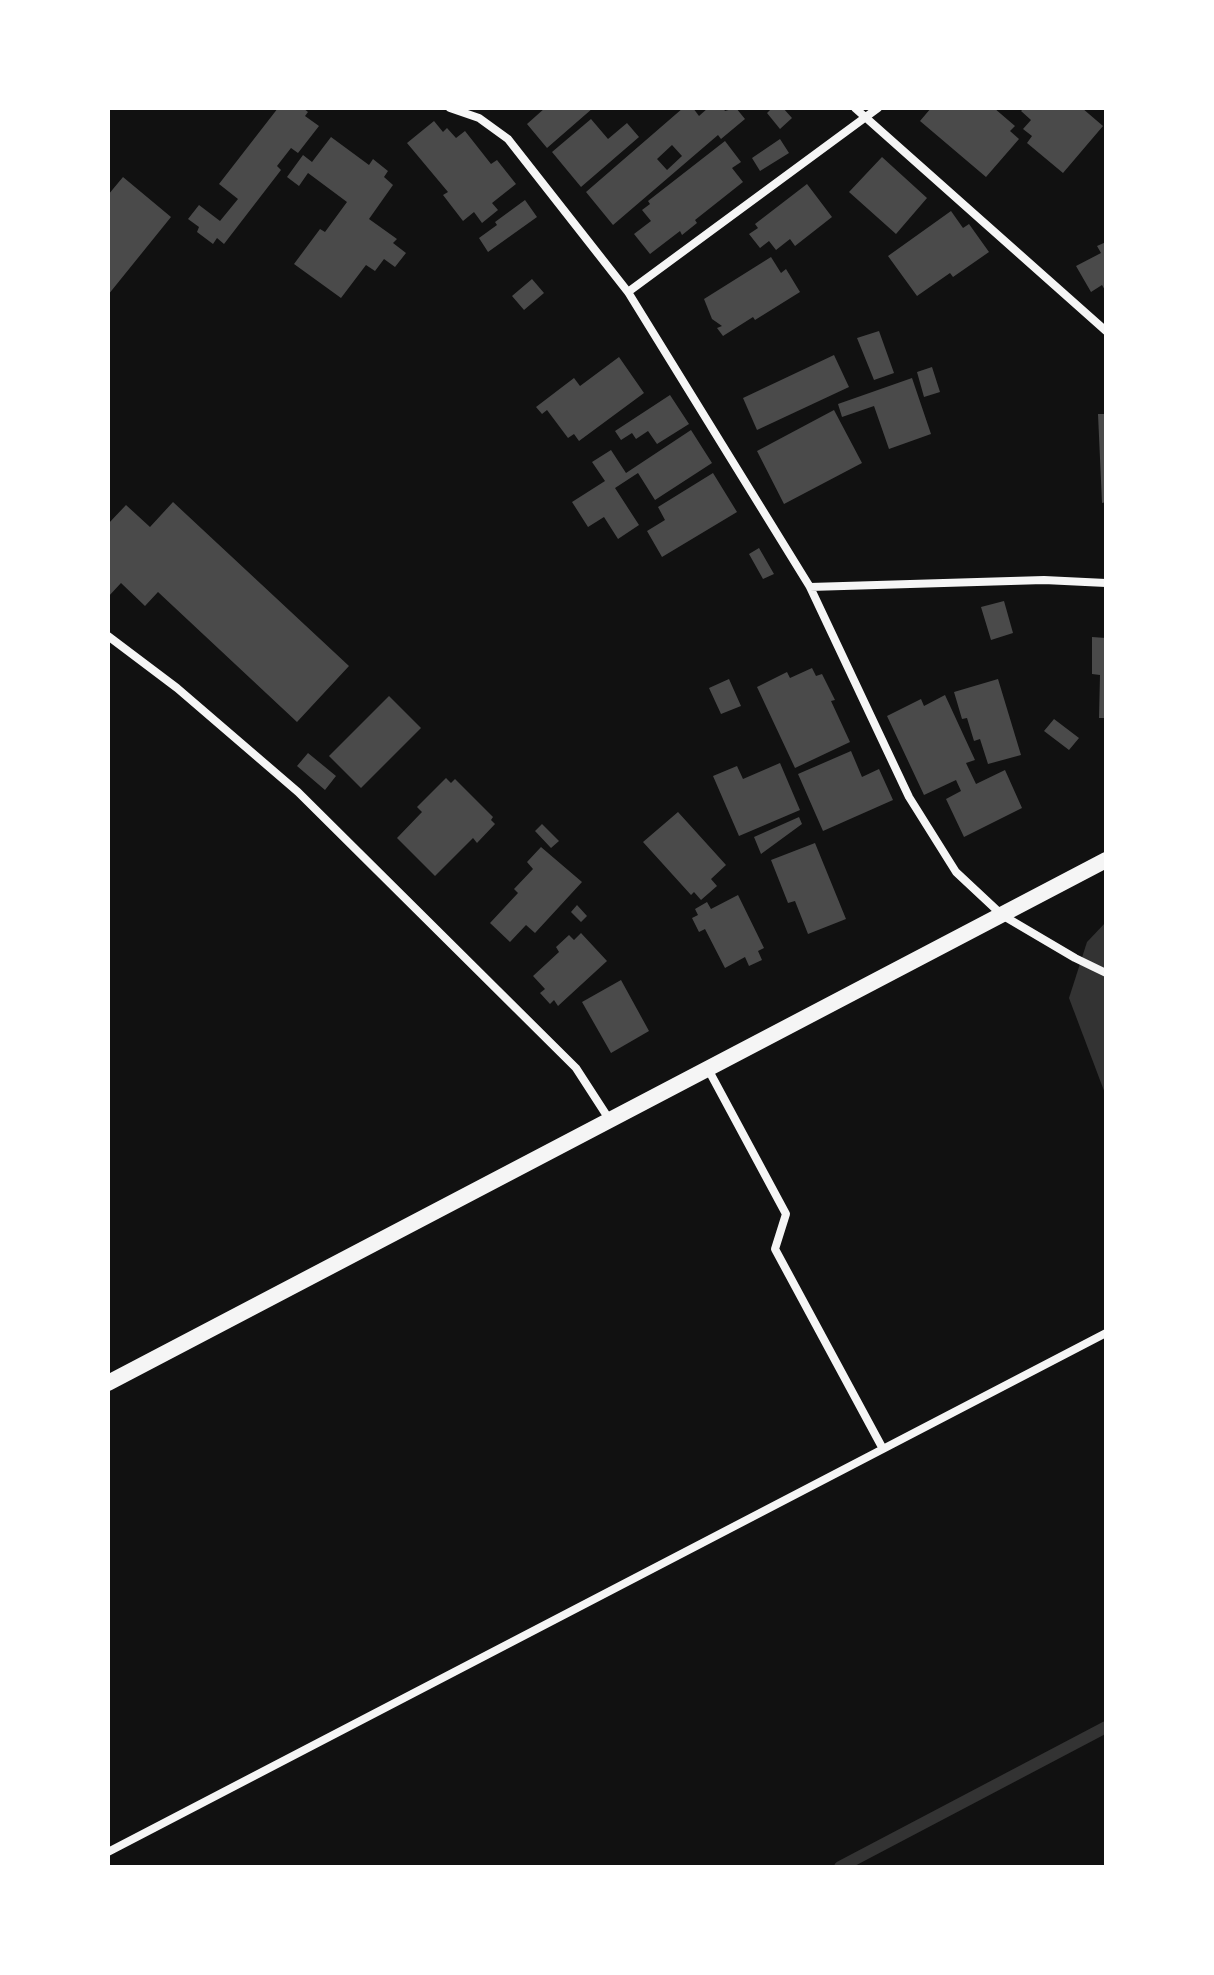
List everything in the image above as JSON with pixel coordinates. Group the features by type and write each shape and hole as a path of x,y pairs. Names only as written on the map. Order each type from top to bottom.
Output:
{"main road":[{"path":"108,1383 1106,860"}],"street":[{"path":"450,108 479,118 508,139 628,292 810,587 909,797 956,872 1002,915 1106,973"},
{"path":"855,108 1106,331"},
{"path":"628,292 878,108"},
{"path":"810,587 1044,580 1106,583"},
{"path":"108,636 177,688 298,792 576,1068 610,1120"},
{"path":"707,1068 786,1214 775,1249 883,1449"},
{"path":"108,1852 1106,1333"}],"shaded area":[{"path":"1106,922 1106,1096 1069,998 1087,942"}],"building":[{"path":"278,108 303,108 308,112 305,116 319,126 298,153 291,148 277,166 281,170 224,244 217,238 213,244 197,232 199,227 188,219 199,205 220,221 238,199 219,184"},
{"path":"545,108 593,108 547,148 527,124"},
{"path":"683,108 693,108 699,116 708,108 723,108 725,111 736,108 745,119 721,139 718,135 613,225 586,192","holes":["672,145 682,156 667,170 657,159"]},
{"path":"772,108 783,108 792,118 780,129 767,113"},
{"path":"931,108 994,108 1015,126 1010,131 1019,139 986,177 920,121"},
{"path":"1024,108 1082,108 1103,126 1063,173 1027,143 1032,136 1023,129 1031,120 1021,111"},
{"path":"591,119 608,139 627,123 639,137 581,187 552,152"},
{"path":"434,121 443,132 447,128 456,138 465,131 491,164 497,160 516,184 492,203 498,210 482,223 474,212 463,221 443,195 448,192 407,143"},
{"path":"331,137 369,165 373,159 388,171 384,177 393,185 369,219 397,239 393,243 406,253 395,267 384,259 375,271 366,265 341,298 294,264 320,229 325,232 347,202 308,173 299,186 287,177 303,155 312,162"},
{"path":"780,139 789,153 760,171 752,158"},
{"path":"725,141 741,162 732,168 743,182 695,220 697,223 682,235 680,231 650,254 634,234 651,221 642,210 650,204 648,201"},
{"path":"882,157 927,198 896,234 849,192"},
{"path":"123,177 171,217 108,295 108,195"},
{"path":"807,184 832,217 795,246 790,239 776,250 769,241 760,248 749,234 758,228 755,224"},
{"path":"525,200 537,217 488,252 479,238"},
{"path":"951,211 963,228 969,224 989,252 953,277 950,273 917,296 888,256"},
{"path":"1106,242 1106,292 1102,285 1091,292 1076,266 1101,253 1097,246"},
{"path":"771,257 781,273 786,269 800,292 723,336 717,328 722,326 712,319 704,299"},
{"path":"532,279 544,293 524,310 512,296"},
{"path":"879,331 894,373 874,380 857,338"},
{"path":"834,355 849,387 757,430 743,398"},
{"path":"619,357 644,393 579,441 574,434 568,438 547,410 542,414 536,407 574,378 580,386"},
{"path":"932,367 940,392 924,397 917,372"},
{"path":"912,378 931,434 889,449 874,406 842,417 838,404"},
{"path":"670,395 689,424 657,444 648,431 636,439 632,433 621,440 615,431"},
{"path":"834,410 862,463 784,504 757,451"},
{"path":"1098,414 1106,414 1106,502 1102,503"},
{"path":"691,430 712,463 655,500 638,473 615,488 639,525 618,539 604,517 588,527 572,502 605,481 592,462 611,450 626,473"},
{"path":"713,473 737,512 662,557 647,531 665,520 658,507"},
{"path":"173,502 349,666 297,722 158,592 145,606 121,583 108,597 108,524 126,505 150,527"},
{"path":"759,548 774,574 763,579 749,554"},
{"path":"1004,601 1013,633 991,640 981,607"},
{"path":"1092,637 1106,638 1106,718 1099,718 1100,675 1092,674"},
{"path":"812,668 816,676 822,674 850,742 795,768 757,687 787,672 790,678"},
{"path":"729,679 741,706 721,714 709,688"},
{"path":"998,679 1021,755 988,764 980,739 974,741 967,718 962,719 954,692"},
{"path":"945,695 975,760 966,763 976,784 1005,770 1022,808 964,837 946,799 961,791 956,780 924,795 887,716 921,699 924,706"},
{"path":"389,696 421,728 361,788 329,756"},
{"path":"1054,719 1079,738 1069,750 1044,731"},
{"path":"851,751 862,777 879,769 893,800 823,831 798,774"},
{"path":"308,753 336,776 325,790 297,766"},
{"path":"780,763 800,810 739,836 713,776 737,766 743,779"},
{"path":"446,778 451,783 455,779 493,817 491,820 495,824 477,843 473,838 435,876 397,838 422,812 417,807"},
{"path":"678,812 726,865 711,879 717,886 701,900 694,892 691,895 643,842"},
{"path":"799,817 802,824 761,854 754,837"},
{"path":"542,824 559,841 551,848 535,831"},
{"path":"815,843 846,919 808,934 795,901 788,903 771,860"},
{"path":"541,847 582,882 535,933 526,925 510,942 490,923 518,893 514,889 533,869 527,862"},
{"path":"738,895 764,948 758,951 762,960 749,966 745,957 725,968 705,929 699,932 692,918 698,915 695,909 707,902 711,909"},
{"path":"577,905 587,916 581,922 571,912"},
{"path":"581,933 607,961 558,1006 554,1000 550,1004 540,993 545,989 533,976 559,952 556,947 569,935 574,940"},
{"path":"621,980 649,1031 611,1053 582,1002"}],"waterway":[{"path":"840,1867 1106,1727"}]}
